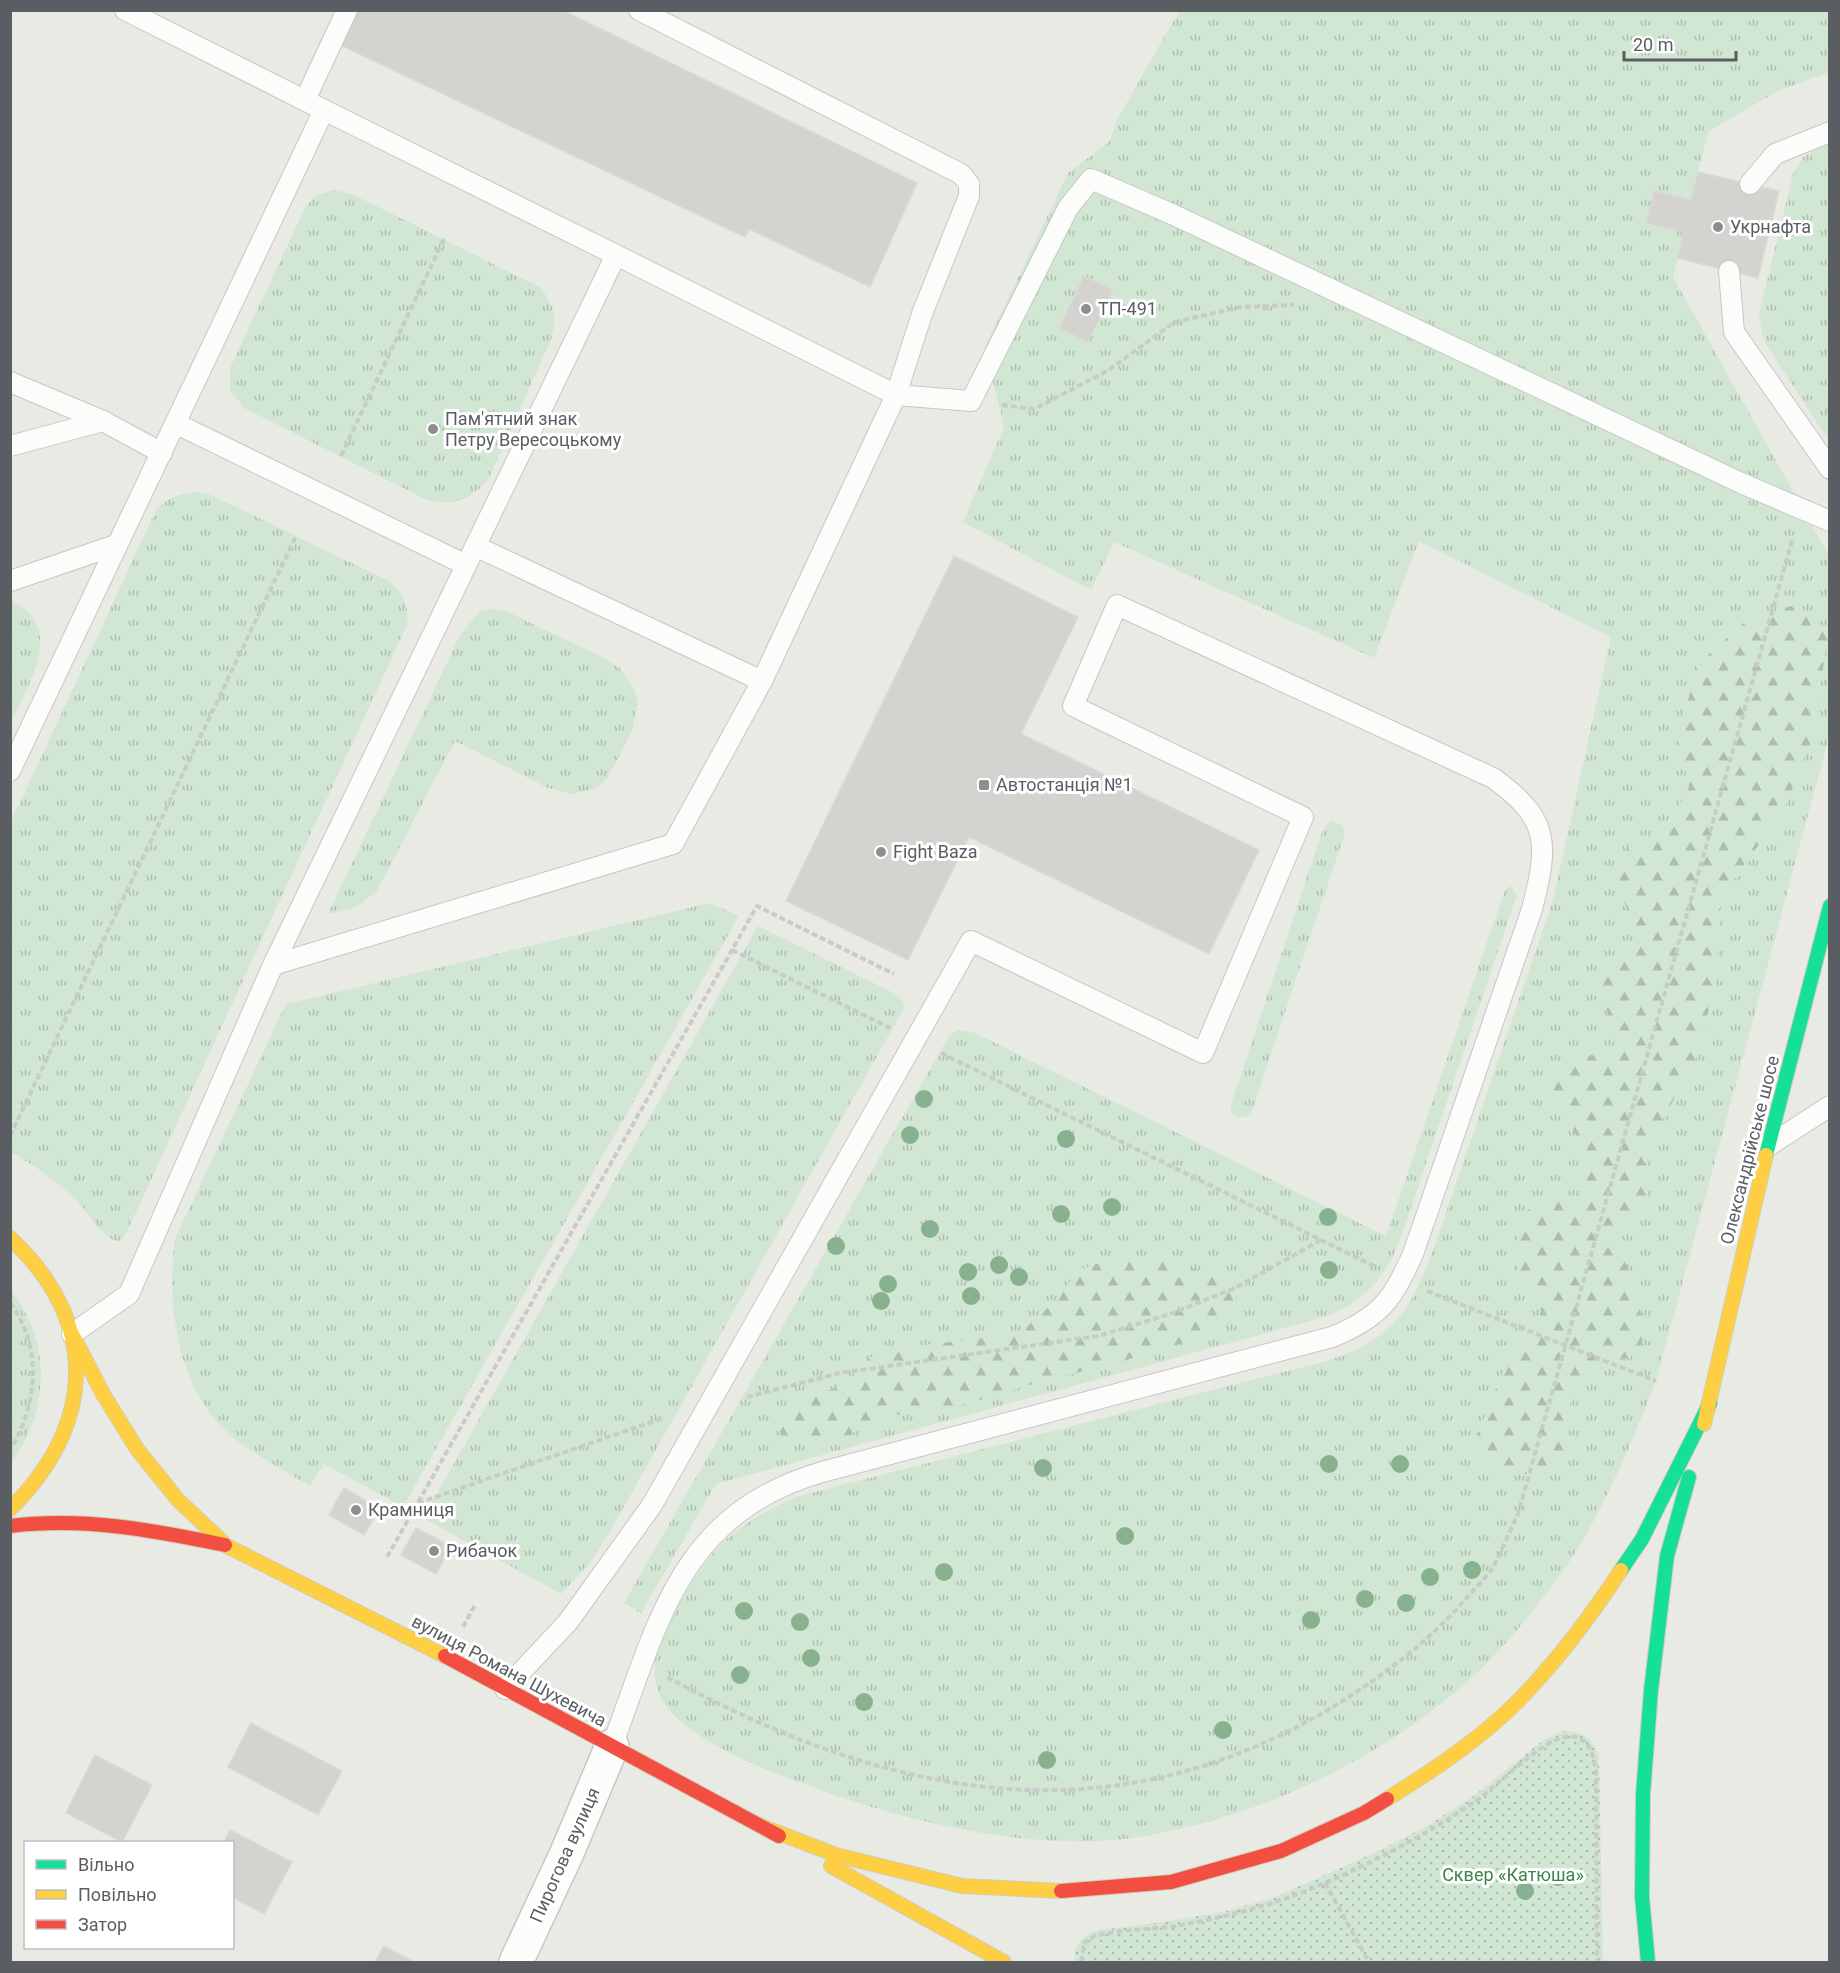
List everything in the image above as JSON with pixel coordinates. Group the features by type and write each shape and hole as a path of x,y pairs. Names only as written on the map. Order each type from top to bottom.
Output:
{"main road":[{"name":"Олександрійське шосе","path":"1710,1403 1768,1146 1830,906"},
{"path":"10,1238 35,1262 58,1296 72,1334 76,1382 67,1429 45,1472 10,1509"},
{"name":"вулиця Романа Шухевича","path":"72,1334 111,1414 154,1474 227,1546 612,1746 761,1826 1004,1962"},
{"path":"761,1826 836,1855 962,1886 1071,1891 1171,1882 1281,1851 1364,1813 1437,1768 1518,1701 1593,1614 1642,1539 1710,1403"},
{"path":"1648,1962 1642,1897 1643,1806 1651,1690 1668,1556 1710,1403"},
{"path":"10,1526 49,1520 129,1526 227,1546"}],"street":[{"name":"Пирогова вулиця","path":"516,1962 566,1855 612,1746"}],"lane":[{"path":"125,10 896,394 971,401 1068,208 1091,179 1174,215 1741,483 1830,521"},
{"path":"305,100 346,10"},
{"path":"273,965 673,844 762,681 896,394 922,314 969,196 969,184 961,174 639,10"},
{"path":"10,771 116,545 177,424 324,110"},
{"path":"1750,184 1775,154 1830,132"},
{"path":"72,1334 129,1294 273,965 616,255"},
{"path":"1730,271 1734,332 1830,469"},
{"path":"10,382 103,421 162,453"},
{"path":"10,446 103,421"},
{"path":"177,424 466,565"},
{"path":"10,581 116,545"},
{"path":"475,546 762,681"},
{"path":"505,1689 568,1622 652,1505 971,941 1203,1053 1303,817 1073,706 1117,605 1493,778 1529,807 1539,827 1542,846 1542,866 1532,909 1413,1254 1401,1281 1375,1316 1332,1337 822,1472 765,1494 716,1530 678,1580 612,1746"},
{"path":"1768,1146 1830,1106"}],"path":[{"path":"341,456 444,239"},
{"path":"971,401 1034,410 1107,371 1175,322 1240,307 1300,305"},
{"path":"10,1137 296,536"},
{"path":"387,1557 758,906 894,974"},
{"path":"732,950 894,1029"},
{"path":"938,1051 1385,1271"},
{"path":"740,1398 840,1373 1098,1335 1170,1314 1235,1288 1321,1240"},
{"path":"1418,1288 1656,1381"},
{"path":"10,1303 23,1326 34,1369 28,1414 10,1450"},
{"path":"418,1503 663,1418"},
{"path":"1081,1962 1085,1942 1095,1936 1227,1916 1276,1902 1325,1883 1428,1832 1475,1801 1548,1743 1573,1736 1587,1743 1592,1750 1595,1766 1597,1962"},
{"path":"1325,1883 1369,1962"}],"green space":[{"path":"1179,11 1829,11 1829,72 1776,92 1708,132 1691,200 1654,191 1646,223 1684,232 1673,277 1830,557 1829,737 1656,1381 1597,1515 1550,1589 1507,1641 1459,1689 1424,1717 1386,1742 1347,1766 1306,1786 1263,1804 1176,1830 1099,1841 1029,1839 993,1835 888,1812 781,1776 724,1750 678,1720 661,1698 654,1666 665,1630 684,1595 718,1548 753,1519 789,1500 1330,1360 1372,1341 1399,1318 1418,1287 1435,1245 1553,900 1611,637 1419,541 1374,658 1114,542 1091,590 963,522 1004,427 985,347 1068,173 1109,142 1118,118"},
{"path":"1829,142 1829,441 1766,344 1759,314 1793,174 1803,157"},
{"path":"334,190 352,194 540,287 552,307 554,326 550,342 488,480 475,492 461,500 437,502 427,500 244,408 230,390 230,368 306,206 317,195"},
{"path":"198,492 211,495 389,581 405,601 407,625 126,1234 120,1242 106,1235 74,1198 59,1185 11,1152 11,822 157,508 176,496"},
{"path":"11,600 28,611 37,625 40,640 39,656 34,673 11,722"},
{"path":"1791,606 1815,614 1828,636 1812,739 1782,814 1745,863 1721,902 1716,982 1696,1058 1657,1130 1644,1168 1648,1194 1644,1206 1637,1212 1622,1217 1615,1225 1646,1332 1637,1354 1620,1360 1597,1361 1578,1379 1570,1403 1568,1440 1560,1462 1538,1473 1512,1475 1494,1470 1480,1459 1476,1437 1509,1357 1537,1329 1541,1311 1526,1291 1518,1271 1518,1239 1524,1218 1534,1204 1584,1193 1587,1174 1581,1145 1544,1083 1555,1067 1562,1062 1578,1057 1607,1054 1615,1044 1607,1011 1594,984 1593,973 1626,955 1632,947 1634,938 1631,917 1612,878 1616,864 1627,849 1656,835 1668,824 1689,787 1678,733 1699,663 1746,621"},
{"path":"494,609 508,612 606,659 620,668 634,689 638,703 632,731 607,779 594,789 572,794 548,788 455,741 377,891 357,907 328,914 460,635 480,611"},
{"path":"1331,821 1341,824 1345,831 1344,836 1252,1111 1246,1117 1238,1117 1231,1112 1231,1104 1323,829"},
{"path":"1511,886 1517,895 1399,1243 1379,1279 1361,1297 1325,1317 716,1484 641,1613 624,1603 950,1034 959,1030 975,1033 1386,1236 1505,890"},
{"path":"710,903 739,916 403,1507 324,1464 310,1486 240,1443 219,1424 202,1401 189,1377 180,1350 172,1294 175,1238 286,1004"},
{"path":"758,926 894,993 902,1000 904,1008 611,1530 589,1564 561,1594 423,1518"},
{"path":"1116,1257 1180,1265 1210,1276 1236,1294 1235,1313 1222,1331 962,1405 889,1416 840,1439 805,1443 782,1437 779,1429 782,1415 803,1400 840,1386 871,1357 924,1345 1019,1334 1054,1302 1079,1270"},
{"path":"10,1290 24,1310 34,1331 41,1376 39,1399 33,1422 24,1443 11,1463"},
{"name":"Сквер «Катюша»","path":"1564,1731 1587,1737 1594,1745 1599,1757 1603,1962 1074,1962 1075,1951 1081,1939 1092,1931 1226,1911 1275,1897 1376,1852 1423,1828 1471,1798 1543,1740"}],"building":[{"path":"359,10 562,10 917,183 870,287 749,229 745,237 342,46"},
{"name":"Укрнафта","path":"1698,172 1779,191 1758,278 1677,258 1684,232 1646,223 1654,191 1691,200"},
{"name":"ТП-491","path":"1084,276 1113,290 1088,342 1059,328"},
{"name":"Автостанція №1","path":"954,556 1078,617 1021,734 1259,850 1209,954 969,837 908,960 786,901"},
{"path":"344,1488 380,1509 364,1535 329,1515"},
{"path":"416,1528 451,1546 436,1574 401,1555"},
{"path":"251,1723 342,1771 318,1815 228,1767"},
{"path":"95,1755 152,1785 123,1841 66,1813"},
{"path":"230,1830 292,1862 264,1914 234,1898 234,1841 224,1841"},
{"path":"384,1946 414,1962 375,1962"}],"traffic: fast":[{"path":"1766,1155 1830,906"},
{"path":"1621,1570 1642,1539 1710,1403"},
{"path":"1648,1962 1642,1897 1643,1794 1651,1690 1667,1556 1689,1477"}],"traffic: slow":[{"path":"1704,1424 1766,1155"},
{"path":"10,1238 39,1270 60,1304 72,1338 76,1373 72,1408 59,1443 38,1477 10,1509"},
{"path":"72,1334 103,1394 137,1449 178,1500 227,1546 445,1656"},
{"path":"1387,1799 1473,1741 1505,1714 1547,1670 1573,1638 1621,1570"},
{"path":"761,1826 836,1855 962,1886 1061,1891"},
{"path":"831,1866 1004,1962"}],"traffic: jam":[{"path":"10,1526 65,1523 118,1526 225,1545"},
{"path":"445,1656 779,1836"},
{"path":"1061,1891 1171,1882 1281,1851 1364,1813 1387,1799"}],"place":[{"name":"Укрнафта","path":"1718,227"},
{"name":"ТП-491","path":"1086,309"},
{"name":"Пам'ятний знак Петру Вересоцькому","path":"433,429"},
{"name":"Автостанція №1","path":"984,785"},
{"name":"Fight Baza","path":"881,852"},
{"name":"Крамниця","path":"356,1510"},
{"name":"Рибачок","path":"434,1551"}]}
